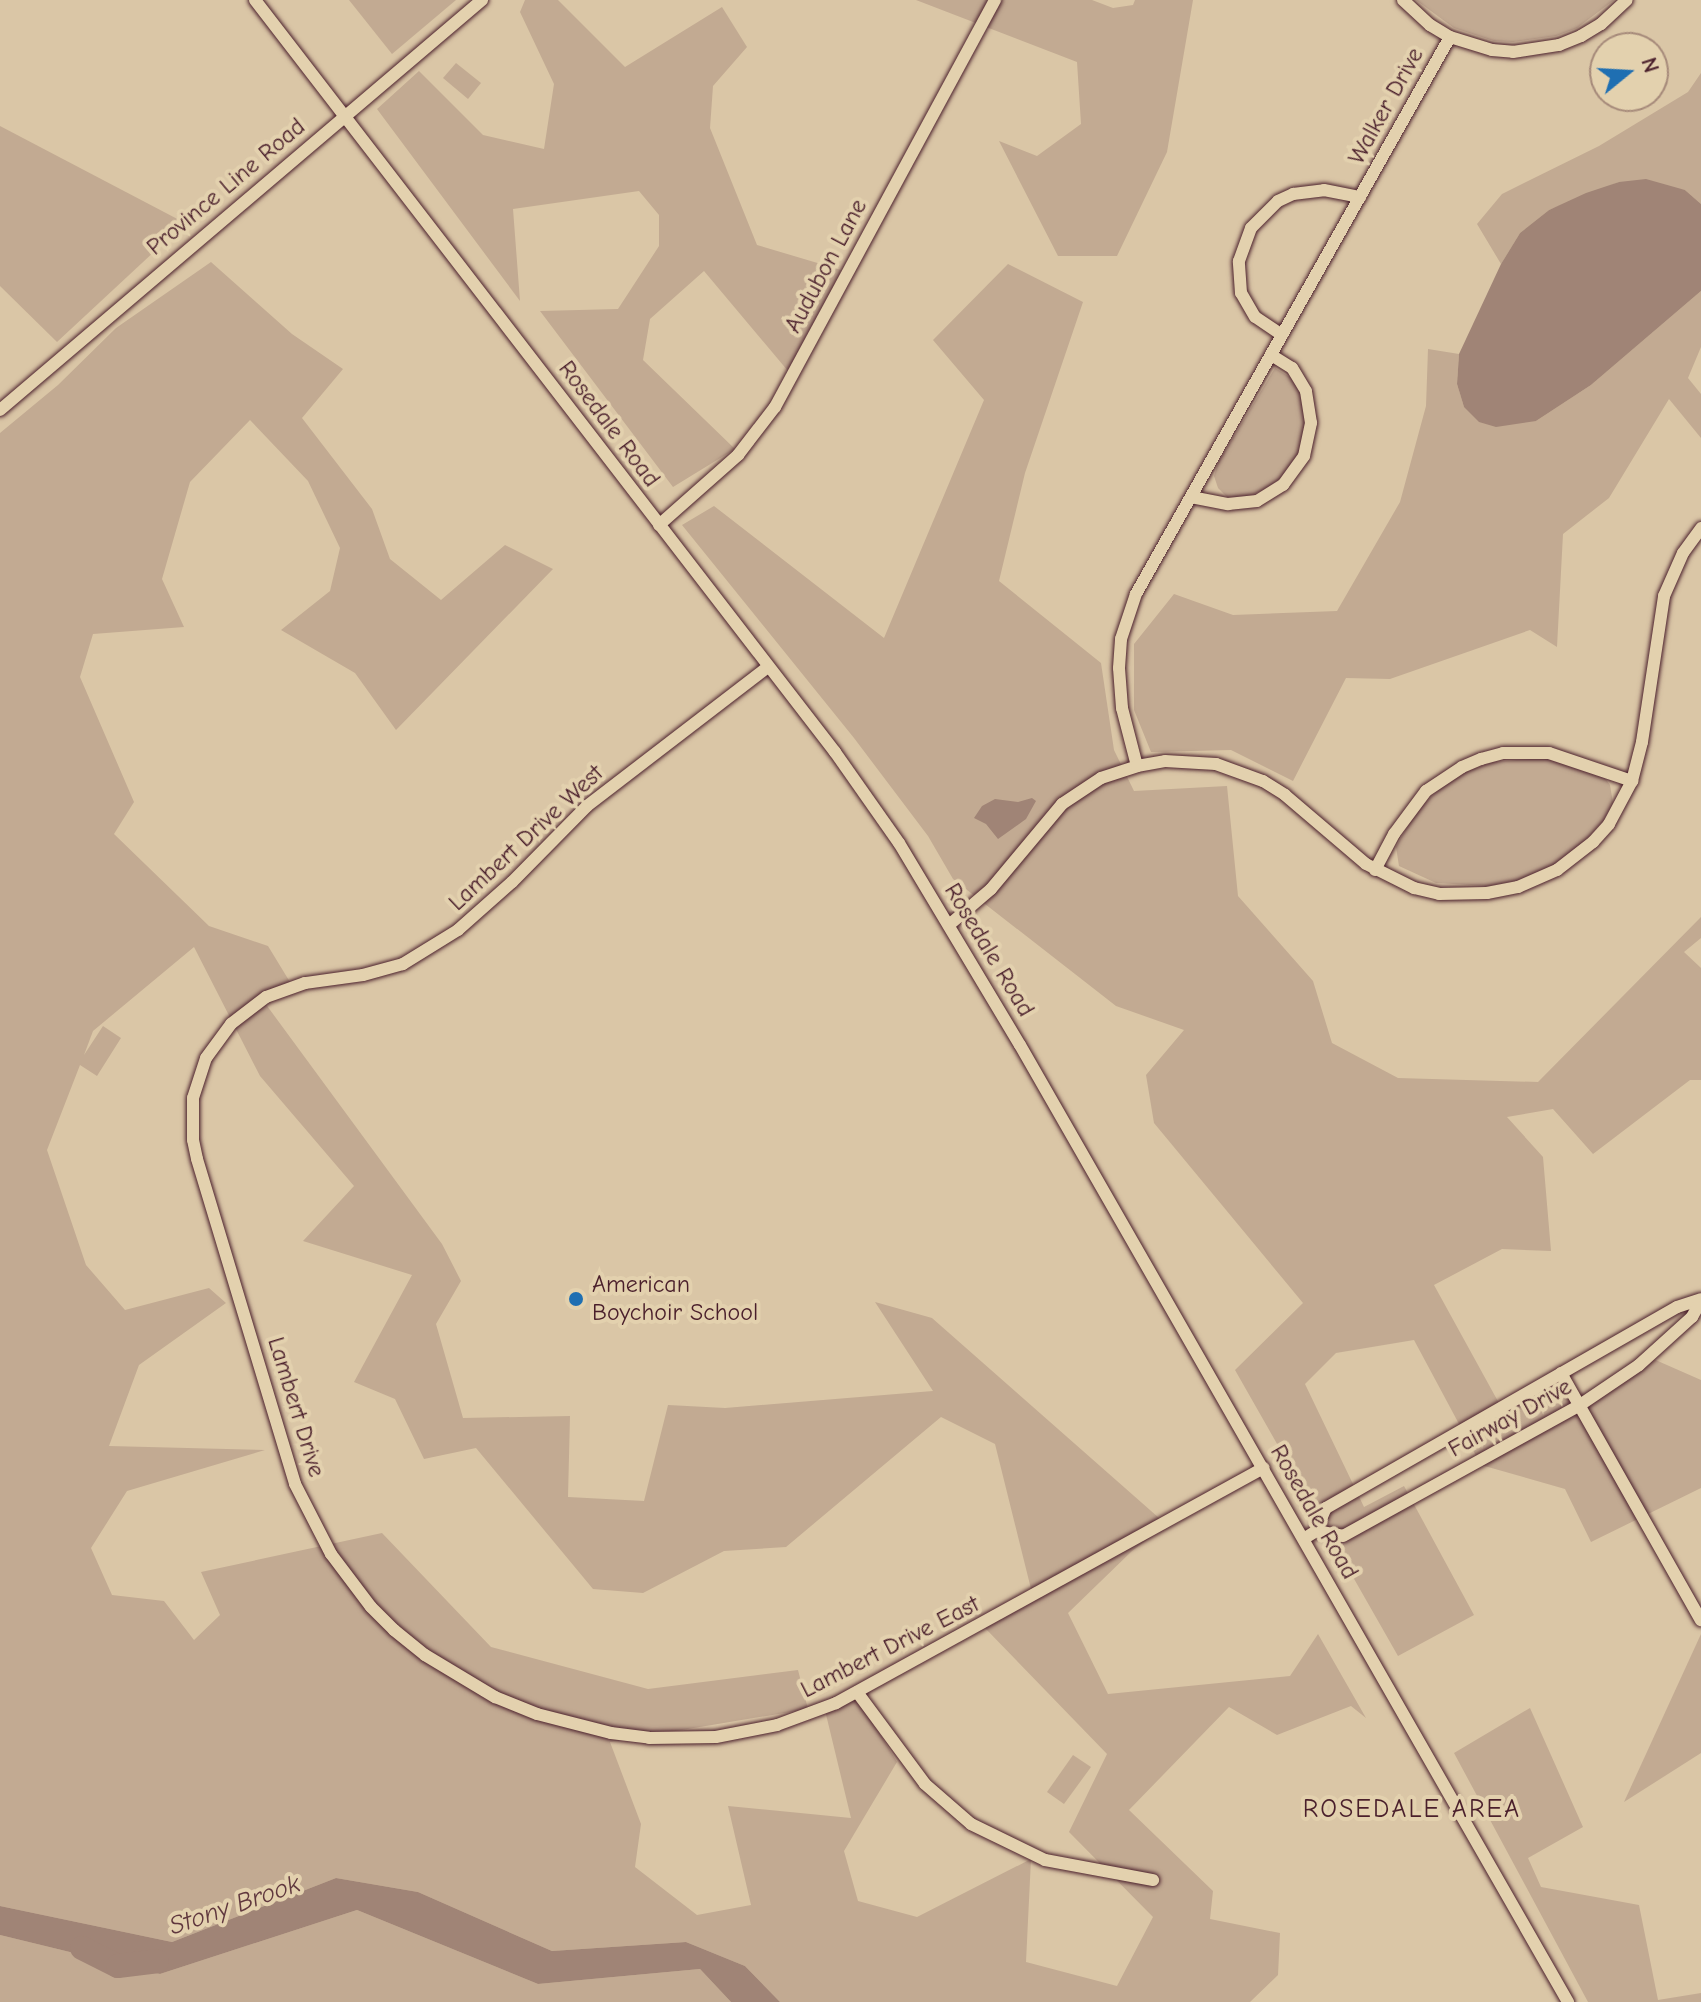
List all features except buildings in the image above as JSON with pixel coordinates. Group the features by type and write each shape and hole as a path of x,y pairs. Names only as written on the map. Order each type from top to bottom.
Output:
{"street":[{"name":"Rosedale Road","path":"255,0 876,808 949,925 1264,1468 1310,1535 1568,2002"},
{"name":"Province Line Road","path":"0,410 482,0"},
{"name":"Audubon Lane","path":"659,525 738,455 775,407 995,0"},
{"path":"1403,0 1430,25 1450,37 1492,50 1537,50 1581,36 1601,24 1627,0"},
{"name":"Walker Drive","path":"1137,766 1119,690 1121,639 1136,594 1450,37"},
{"name":"Walker Drive","path":"1282,335 1255,317 1241,293 1239,261 1251,228 1278,201 1293,194 1324,190 1360,197"},
{"path":"1191,497 1228,504 1257,501 1283,485 1304,456 1311,423 1306,391 1292,368 1271,355"},
{"path":"949,925 991,889 1062,804 1101,778 1137,766 1191,761 1240,771 1285,795 1375,870 1414,888 1439,894 1487,893 1518,887 1557,870 1593,842 1609,824 1632,781 1642,742 1664,596 1683,553 1701,528"},
{"name":"Lambert Drive West","path":"205,1184 193,1140 193,1098 206,1058 231,1024 247,1009 284,989 382,971 428,950 486,907 587,806 768,667"},
{"path":"1375,870 1401,822 1426,791 1452,772 1481,759 1503,753 1549,753 1632,781"},
{"name":"Lambert Drive","path":"205,1184 295,1484 331,1554 386,1622"},
{"name":"Fairway Drive","path":"1701,1300 1692,1317 1639,1365 1580,1405 1343,1536 1310,1535 1326,1508 1677,1307 1701,1300"},
{"path":"1561,1373 1701,1620"},
{"name":"Lambert Drive East","path":"386,1622 425,1655 495,1697 561,1722 611,1733 684,1739 747,1733 807,1715 857,1692 1264,1468"},
{"path":"857,1692 925,1784 971,1824 1045,1860 1153,1880"}],"shaded area":[{"path":"349,0 456,0 392,54"},
{"path":"525,0 558,0 625,67 722,7 747,47 713,86 710,128 757,245 841,270 825,320 793,377 704,271 650,319 643,360 735,449 673,487 540,311 618,309 659,246 659,215 639,191 513,209 520,301 377,109 419,71 483,135 544,149 554,84 520,12"},
{"path":"916,0 1092,0 1113,8 1133,5 1135,0 1193,0 1167,152 1117,256 1058,256 999,141 1037,156 1081,124 1077,62"},
{"path":"1416,0 1614,0 1577,28 1556,36 1513,42 1494,41 1454,28"},
{"path":"456,63 481,83 468,99 443,78"},
{"path":"1701,73 1701,204 1685,190 1619,182 1549,210 1520,233 1501,264 1477,224 1502,194 1599,146 1655,112 1669,112 1669,104 1688,92"},
{"path":"0,126 185,223 57,342 0,286"},
{"path":"1646,179 1685,190 1701,204 1701,291 1591,385 1536,421 1496,427 1479,422 1464,407 1457,384 1459,354 1501,264 1520,233 1549,210 1586,193 1619,182"},
{"path":"211,262 292,334 343,369 302,418 372,509 390,559 441,600 505,545 553,569 396,730 355,673 281,630 330,591 340,548 308,481 250,420 190,482 162,579 184,627 93,634 80,677 134,802 114,834 209,926 268,946 293,987 262,999 442,1244 461,1281 436,1324 463,1418 570,1416 568,1497 644,1501 668,1405 725,1408 933,1391 875,1302 932,1318 1167,1525 1132,1551 1068,1613 1108,1694 1290,1676 1318,1634 1366,1718 1351,1706 1277,1735 1229,1707 1129,1810 1213,1891 1210,1919 1280,1933 1278,1975 1250,2002 780,2002 745,1966 686,1942 552,1951 418,1892 336,1878 172,1942 0,1906 0,433 58,385 116,328","holes":["194,947 260,1076 354,1186 303,1241 412,1275 354,1382 395,1399 424,1459 476,1448 593,1589 643,1593 724,1551 786,1547 941,1417 995,1444 1034,1601 985,1628 1107,1754 1069,1832 1153,1917 1117,1986 1026,1962 1031,1859 917,1917 858,1901 844,1851 897,1762 853,1690 823,1702 851,1818 728,1806 751,1905 697,1915 635,1867 641,1824 610,1742 808,1709 798,1670 648,1689 491,1647 382,1533 201,1572 220,1615 194,1640 164,1601 112,1595 91,1548 127,1491 265,1450 109,1446 139,1365 226,1303 209,1288 125,1310 86,1265 47,1150 80,1065 97,1076 121,1038 103,1026 84,1055 93,1031"]},
{"path":"1008,264 1083,302 1025,473 999,581 1101,663 1114,750 1134,791 1227,786 1238,896 1313,981 1332,1043 1398,1078 1538,1082 1701,917 1701,938 1684,952 1701,968 1701,1080 1690,1080 1593,1154 1553,1109 1507,1117 1543,1157 1551,1251 1502,1249 1434,1285 1500,1405 1566,1371 1585,1406 1651,1358 1701,1380 1701,1488 1591,1542 1565,1489 1481,1465 1414,1340 1336,1353 1305,1384 1364,1507 1404,1486 1474,1615 1398,1656 1235,1370 1303,1303 1154,1123 1146,1075 1184,1030 1116,1006 953,879 928,836 854,738 682,525 714,506 884,638 984,400 933,340"},
{"path":"1701,291 1701,347 1688,378 1701,394 1701,438 1669,399 1609,498 1563,534 1557,647 1530,630 1390,679 1346,678 1293,781 1231,750 1151,752 1134,710 1134,644 1174,594 1233,615 1337,611 1400,502 1426,406 1428,349 1459,354 1457,384 1464,407 1536,421 1591,385"},
{"path":"1275,368 1296,381 1303,394 1306,417 1298,457 1286,474 1266,489 1244,498 1227,497 1218,488 1214,476 1218,463"},
{"path":"1542,758 1605,778 1610,785 1613,803 1604,820 1581,845 1554,865 1524,879 1489,886 1436,883 1399,866 1396,847 1418,810 1439,789 1465,772 1493,762"},
{"path":"1032,798 1036,801 1026,819 998,839 986,824 974,818 982,806 995,799 1018,802"},
{"path":"1701,1634 1701,1753 1624,1802"},
{"path":"1530,1708 1583,1827 1528,1858 1541,1887 1639,1905 1658,2000 1701,1993 1701,2002 1588,2002 1454,1753"},
{"path":"1073,1755 1091,1767 1064,1804 1047,1792"},
{"path":"336,1878 418,1892 552,1951 686,1942 745,1966 780,2002 731,2002 700,1969 538,1984 357,1910 160,1974 0,1935 0,1906 172,1942"},
{"path":"357,1910 538,1984 700,1969 731,2002 0,2002 0,1935 160,1974"}],"waterway":[{"name":"Stony Brook","path":"82,1948 118,1966 157,1961"}],"place":[{"name":"American Boychoir School","path":"576,1299"}],"district":[{"name":"ROSEDALE AREA","path":"1412,1810"}]}
